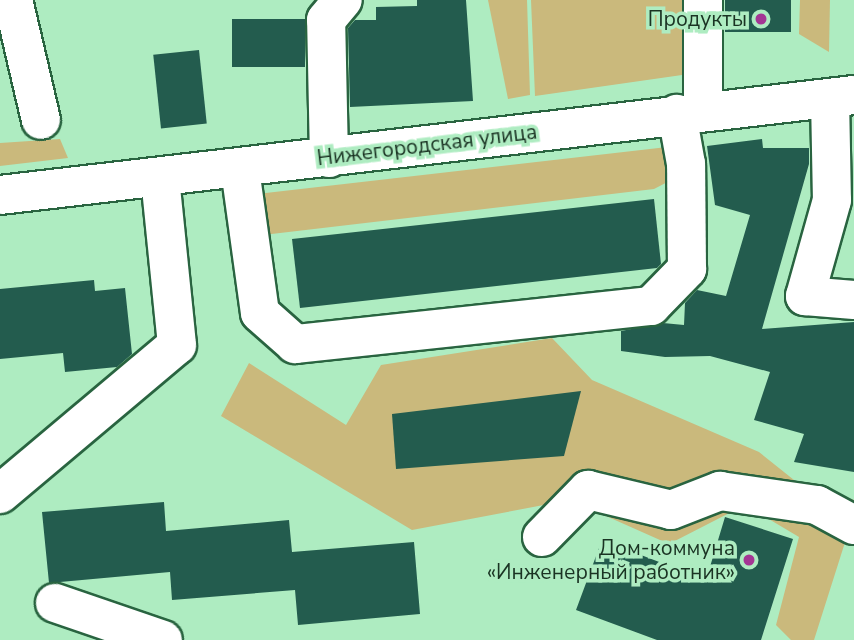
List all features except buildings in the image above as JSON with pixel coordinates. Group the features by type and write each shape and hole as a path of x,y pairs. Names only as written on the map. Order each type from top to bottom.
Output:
{"street":[{"path":"13,0 41,120"},
{"path":"329,158 326,20 343,0"},
{"path":"240,169 260,313 295,344 651,306 687,269 690,113 703,0"},
{"path":"842,97 832,200 805,296 854,300"},
{"name":"Нижегородская улица","path":"0,195 842,97"},
{"path":"0,494 177,345 160,178"},
{"path":"542,537 587,490 671,510 720,491 817,505 854,525"},
{"path":"55,603 163,640"}],"shaded area":[{"path":"488,0 527,0 530,95 508,99"},
{"path":"531,0 682,0 682,75 535,96"},
{"path":"800,0 830,0 829,52 799,34"},
{"path":"60,139 68,158 0,166 0,143"},
{"path":"676,146 681,175 654,189 263,235 257,194"},
{"path":"552,338 592,380 759,452 799,484 854,500 854,514 814,640 791,640 776,625 799,537 745,505 669,544 570,500 412,530 221,416 249,363 346,425 381,365"}],"place":[{"name":"Продукты","path":"761,19"},
{"name":"Дом-коммуна «Инженерный работник»","path":"749,560"}]}
